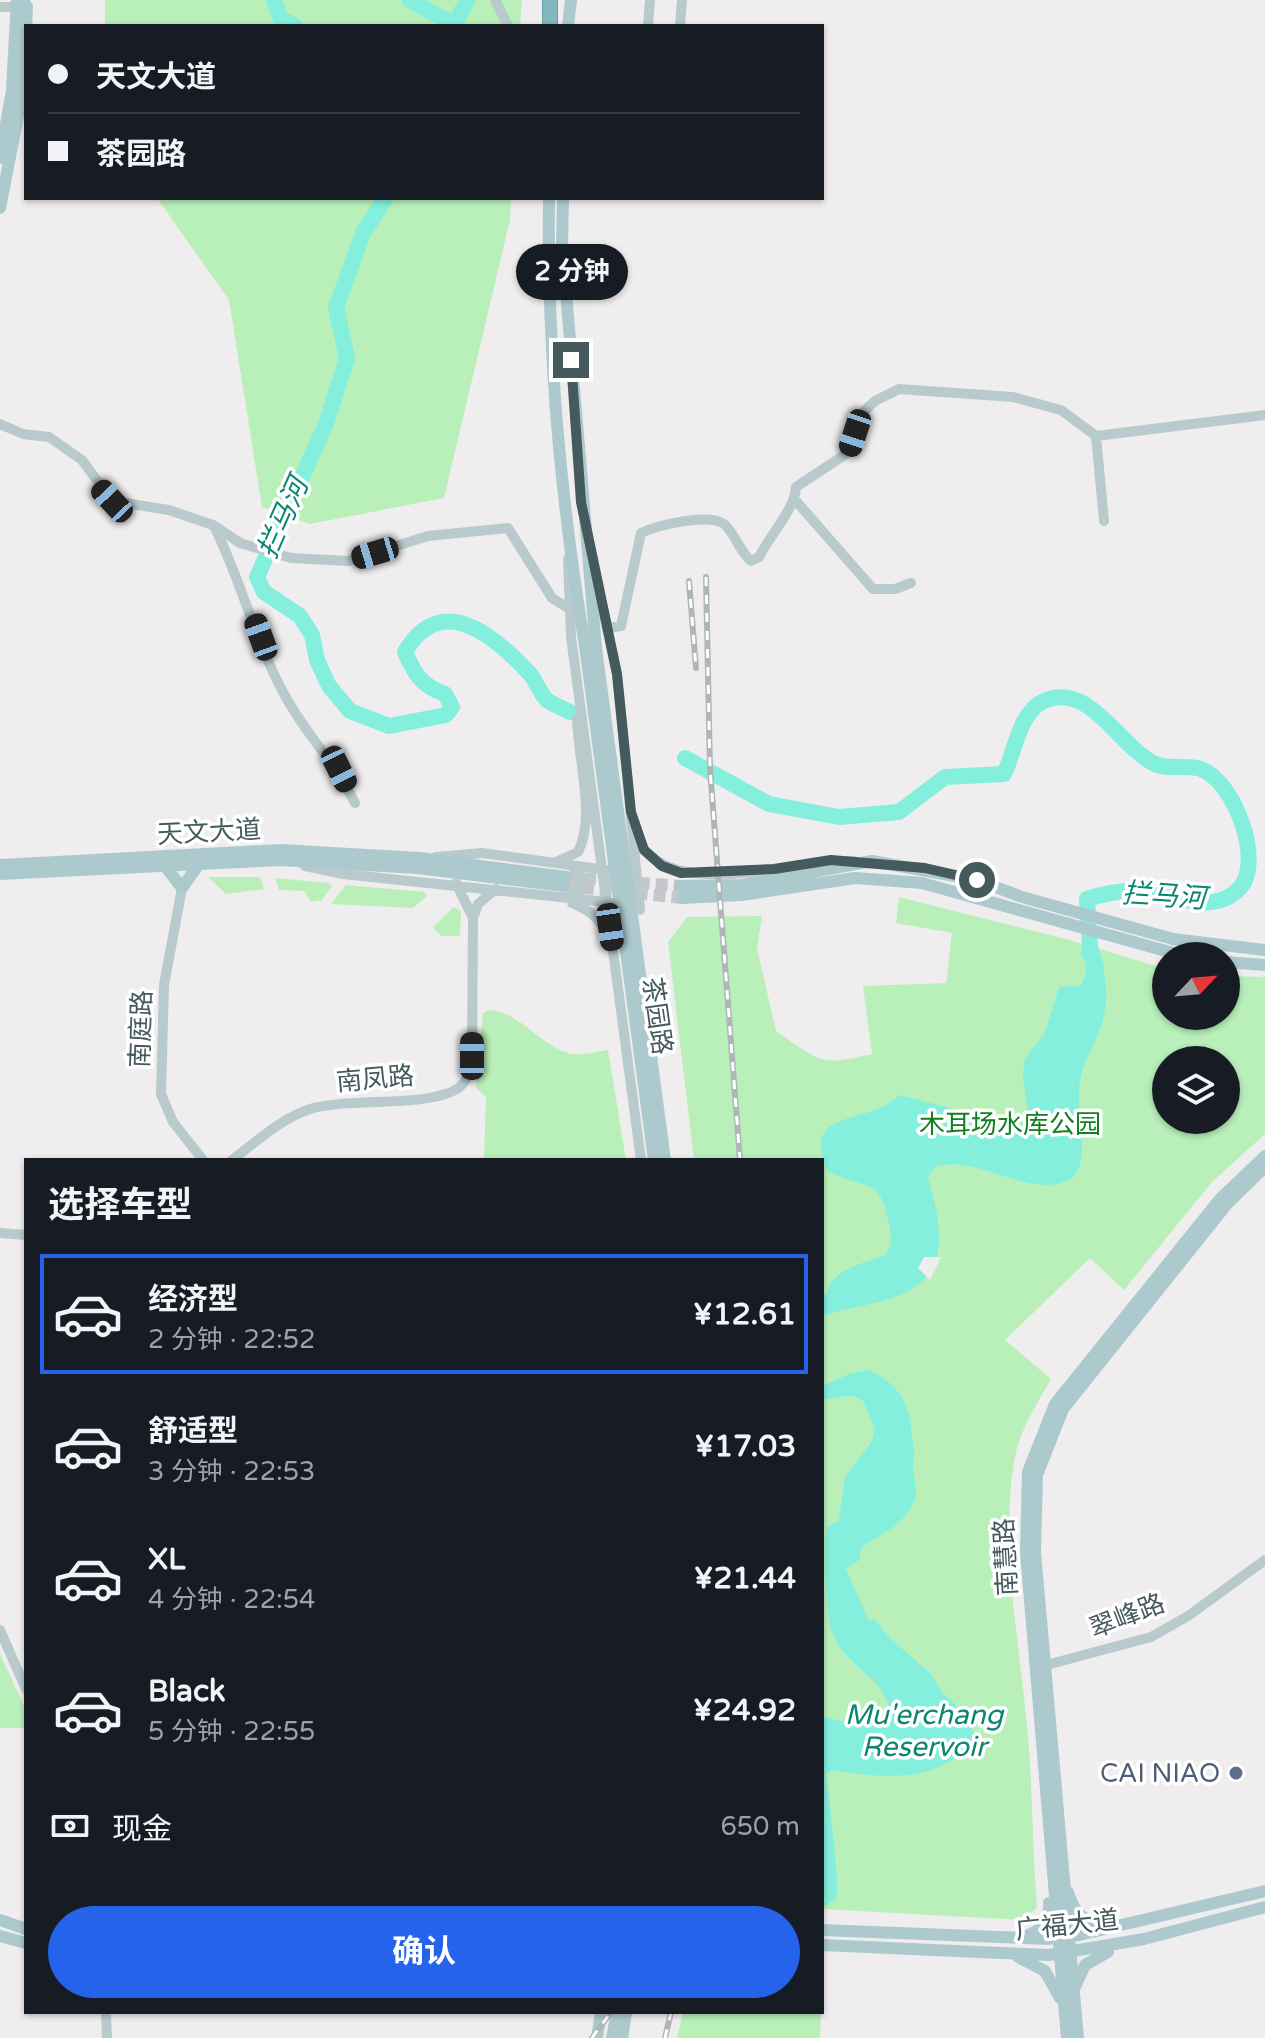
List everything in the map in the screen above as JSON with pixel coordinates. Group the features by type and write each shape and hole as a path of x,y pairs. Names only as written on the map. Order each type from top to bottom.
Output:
{"highway":[{"path":"551,24 552,0"}],"main road":[{"path":"568,24 571,0"},
{"path":"0,158 12,90 20,3"},
{"path":"0,208 23,90 20,3"},
{"name":"茶园路","path":"549,200 556,434 568,545 590,647 665,1158"},
{"name":"茶园路","path":"563,200 565,276 581,502 588,547 590,647 654,1158"},
{"name":"天文大道","path":"0,865 281,850 419,858 563,887"},
{"name":"天文大道","path":"0,874 279,860 417,868 563,887"},
{"path":"681,886 742,885 872,861 967,877 1020,904 1152,947"},
{"path":"165,866 182,888 199,864"},
{"path":"681,886 742,895 855,878 922,883 1173,939 1265,950"},
{"path":"1240,963 1265,965"},
{"name":"南慧路","path":"1063,1937 1061,1856 1024,1512 1028,1472 1040,1435 1055,1404 1078,1371 1220,1199 1265,1156"},
{"name":"南慧路","path":"1078,2038 1048,1816 1033,1513 1037,1475 1049,1437 1085,1377 1227,1204 1265,1167"},
{"path":"1007,1939 1039,1931 1046,1922 1050,1909 1048,1816"},
{"path":"1061,1856 1072,1903 1082,1918 1090,1923 1139,1921"},
{"name":"广福大道","path":"824,1930 1007,1939 1063,1937 1265,1891"},
{"name":"广福大道","path":"824,1945 1011,1954 1065,1953 1144,1939 1265,1907"},
{"path":"0,1920 24,1928"},
{"path":"0,1936 24,1942"},
{"path":"1073,1992 1085,1965 1096,1956 1144,1939"},
{"name":"南慧路","path":"1065,1953 1067,2038"},
{"path":"1011,1954 1045,1971 1064,2005"},
{"path":"612,2038 617,2014"},
{"path":"622,2038 626,2014"},
{"path":"595,2038 600,2017"}],"street":[{"path":"495,0 507,24"},
{"path":"648,24 650,0"},
{"path":"680,24 682,0"},
{"path":"0,7 20,3"},
{"path":"608,628 621,626 641,533 655,526 709,519 724,525 751,561 759,557 773,530 796,501 796,487 849,452 861,414 875,401 899,389 1013,397 1061,410 1096,436 1265,415"},
{"path":"0,424 23,434 49,437 71,452 82,460 112,501 169,510 213,525 240,543 291,558 348,561 428,536 508,528 552,598 568,608"},
{"path":"1096,436 1104,521"},
{"path":"796,501 873,589 895,589 911,583"},
{"path":"213,525 235,569 288,701 339,769 355,803"},
{"name":"茶园路","path":"568,545 568,608 641,1158"},
{"name":"茶园路","path":"588,547 617,674 640,910"},
{"path":"558,861 578,852 588,829 578,754 577,681"},
{"path":"597,813 607,830 613,832 626,826 631,812"},
{"path":"631,812 639,840 651,859 681,886"},
{"name":"天文大道","path":"419,858 482,853 637,874"},
{"name":"天文大道","path":"279,860 343,874 496,889 563,887 640,910"},
{"path":"558,861 574,866 582,882 576,895 563,887"},
{"path":"456,883 473,918"},
{"path":"563,887 599,919 615,959"},
{"name":"南庭路","path":"182,888 164,985 161,1094 173,1122 201,1158"},
{"path":"473,918 478,904 496,889"},
{"name":"南凤路","path":"235,1158 284,1120 307,1110 331,1104 441,1095 459,1088 469,1076 472,1056 473,918"},
{"path":"0,1233 24,1235"},
{"name":"翠峰路","path":"1040,1666 1151,1637 1188,1616 1265,1560"},
{"path":"0,1630 24,1684"},
{"path":"106,2014 107,2038"}],"green space":[{"path":"105,0 522,0 520,24 105,24"},
{"path":"158,200 511,200 510,220 444,498 310,524 262,507 229,300"},
{"path":"208,877 260,877 264,889 226,894"},
{"path":"275,878 329,883 332,886 322,900 311,902 304,891 279,890"},
{"path":"346,885 425,892 427,896 413,908 331,904"},
{"name":"木耳场水库公园","path":"899,897 1066,939 1152,965 1152,1030 1240,1030 1240,976 1265,977 1265,1134 1212,1182 1124,1290 1090,1258 1005,1340 1051,1379 1019,1441 1010,1495 1012,1594 1029,1748 1037,1908 1023,1920 824,1909 824,1158 694,1158 668,942 687,917 762,916 757,948 776,1031 821,1059 841,1060 872,1054 863,986 946,983 952,933 896,923"},
{"path":"454,907 461,911 460,936 441,936 433,927"},
{"path":"489,1010 510,1016 565,1052 581,1054 608,1050 626,1158 484,1158 486,1097 476,1088 483,1013"},
{"path":"0,1654 24,1706 24,1728 0,1728"},
{"path":"683,2014 821,2014 820,2038 677,2038"}],"water":[{"path":"1084,944 1099,949 1106,1000 1103,1020 1080,1082 1082,1154 1075,1175 1067,1181 1051,1185 1035,1184 967,1166 951,1164 935,1167 928,1177 939,1242 929,1274 915,1287 896,1297 824,1316 824,1294 827,1294 835,1278 850,1268 886,1255 891,1240 885,1208 876,1191 828,1171 821,1150 823,1136 830,1127 841,1121 886,1105 899,1095 962,1111 994,1132 1008,1131 1029,1119 1023,1079 1024,1060 1045,1033 1059,987 1080,986 1086,974 1081,954"},
{"name":"Mu'erchang Reservoir","path":"870,1370 893,1386 905,1404 911,1424 916,1495 904,1517 862,1547 859,1560 846,1569 869,1621 874,1619 890,1638 932,1675 942,1692 965,1714 976,1738 962,1753 929,1771 892,1776 832,1770 826,1774 837,1893 835,1900 824,1906 824,1716 865,1724 882,1721 889,1716 883,1692 837,1644 830,1623 826,1580 827,1527 839,1520 845,1477 872,1441 875,1428 863,1401 852,1395 824,1400 824,1385 851,1373"}],"pier":[{"path":"924,1257 941,1257 930,1280 918,1268"}],"waterway":[{"name":"拦马河","path":"274,0 280,18 291,24"},
{"name":"拦马河","path":"409,0 454,24 468,0"},
{"name":"拦马河","path":"385,200 363,233 336,308 347,358 326,424 257,577 264,592 300,616 312,635 317,660 329,686 350,711 389,726 446,715 452,707 445,694 420,679 405,652 419,634 435,624 451,622 485,634 501,646 530,674 547,700 570,712"},
{"name":"拦马河","path":"685,758 769,804 839,817 899,812 945,777 1004,774 1023,723 1044,701 1060,697 1089,707 1153,763 1164,767 1201,769 1213,776 1225,789 1242,823 1249,861 1246,877 1239,889 1218,901 1194,902 1131,891 1087,899 1090,947 1096,967"}],"tunnel":[{"path":"566,877 680,886"},
{"path":"564,886 682,898"}],"railway":[{"path":"706,577 710,769 740,1158"},
{"path":"689,581 696,668"},
{"path":"592,2038 610,2014"},
{"path":"665,2038 671,2014"}],"place":[{"name":"CAI NIAO","path":"1236,1773"}],"route":[{"path":"571,360 581,502 588,547 617,674 631,812 639,840 651,859 681,873 694,874 774,869 831,860 872,861 925,868 977,880"}]}
